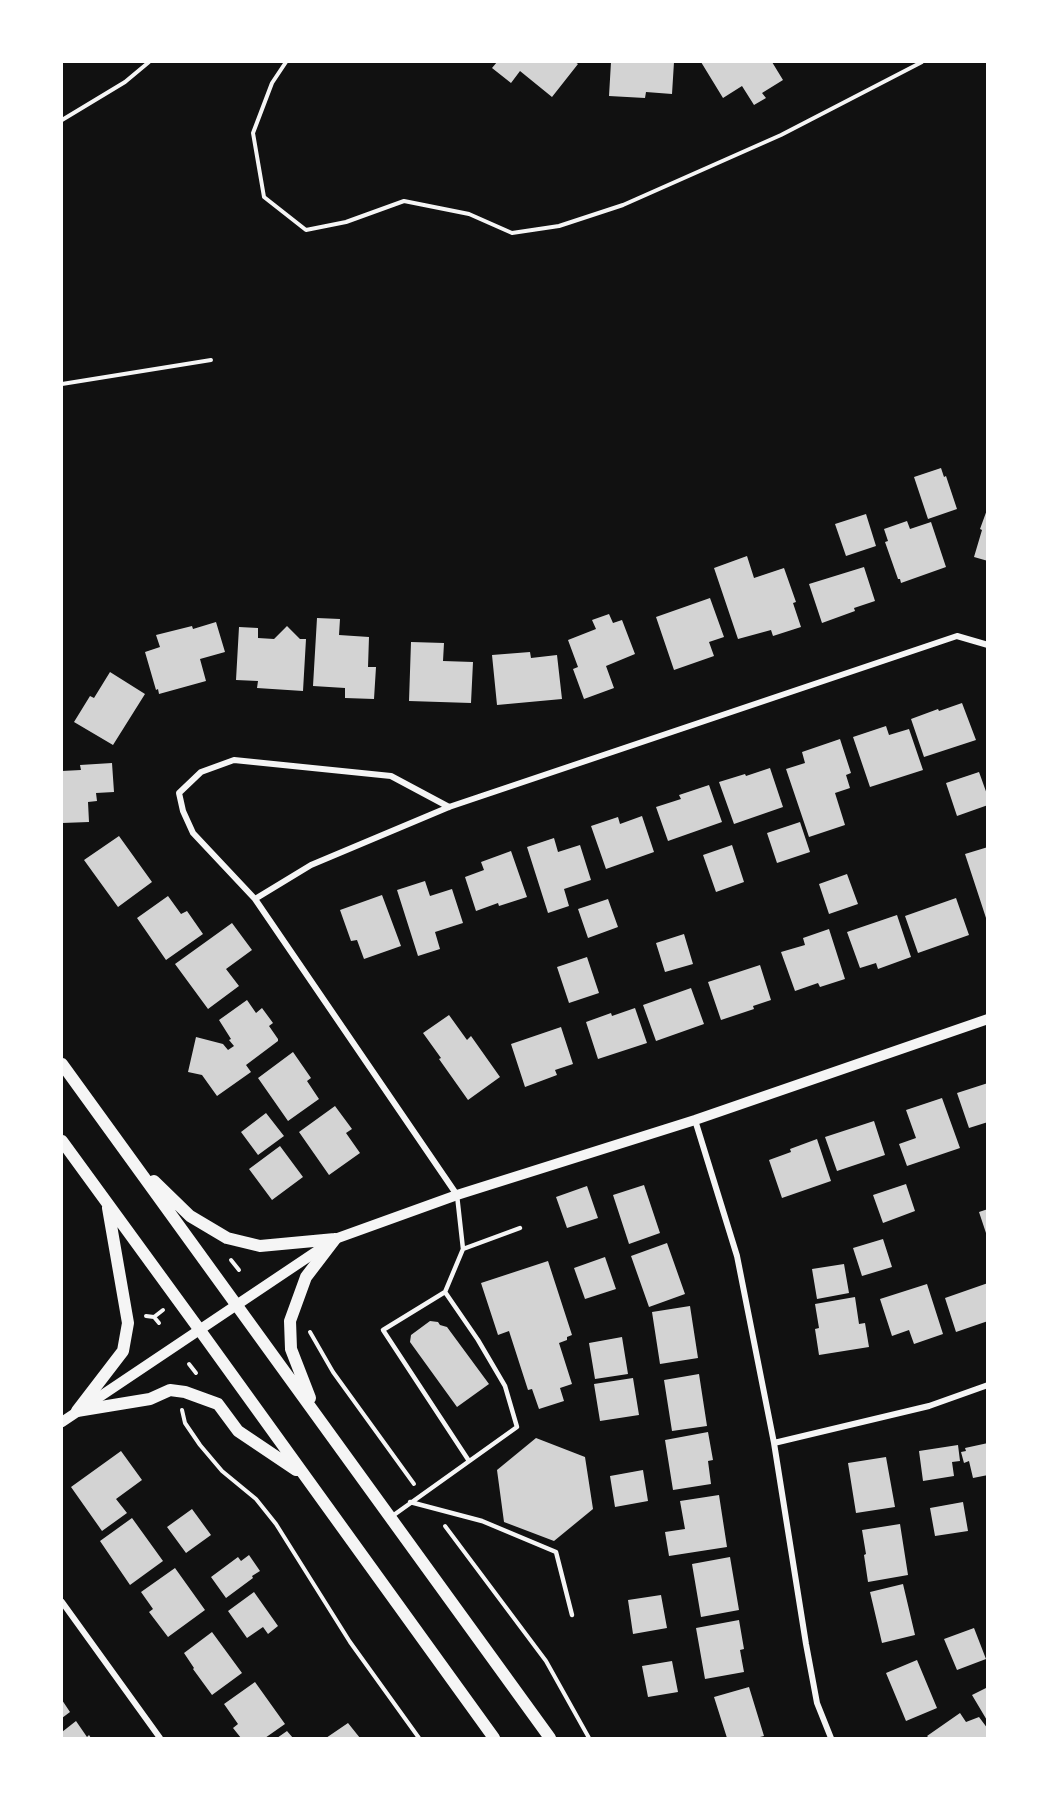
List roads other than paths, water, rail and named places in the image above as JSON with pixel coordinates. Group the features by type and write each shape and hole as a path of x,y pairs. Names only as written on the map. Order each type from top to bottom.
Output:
{"main road":[{"path":"62,1064 550,1738"},
{"path":"62,1141 494,1738"},
{"path":"131,1159 190,1216 227,1238 260,1246 335,1239"},
{"path":"77,1411 123,1351 128,1323 107,1205"},
{"path":"319,1419 291,1350 290,1321 306,1277 335,1239"},
{"path":"77,1411 150,1400 170,1390 185,1392 218,1404 238,1431 303,1475"}],"street":[{"path":"255,899 311,865 449,807 957,636 987,645"},
{"path":"449,807 391,776 234,760 201,772 179,793 183,811 193,833 255,899 457,1195"},
{"path":"62,1422 335,1239 457,1195 695,1120 987,1019"},
{"path":"695,1120 737,1256 774,1443 817,1702 831,1738"},
{"path":"774,1443 929,1406 987,1385"},
{"path":"62,1602 160,1738"}],"lane":[{"path":"457,1195 463,1249 445,1292 383,1329 469,1461"},
{"path":"463,1249 520,1228"},
{"path":"390,1518 517,1427 505,1386 478,1340 445,1292"},
{"path":"410,1502 482,1521 556,1552 572,1616"}]}
